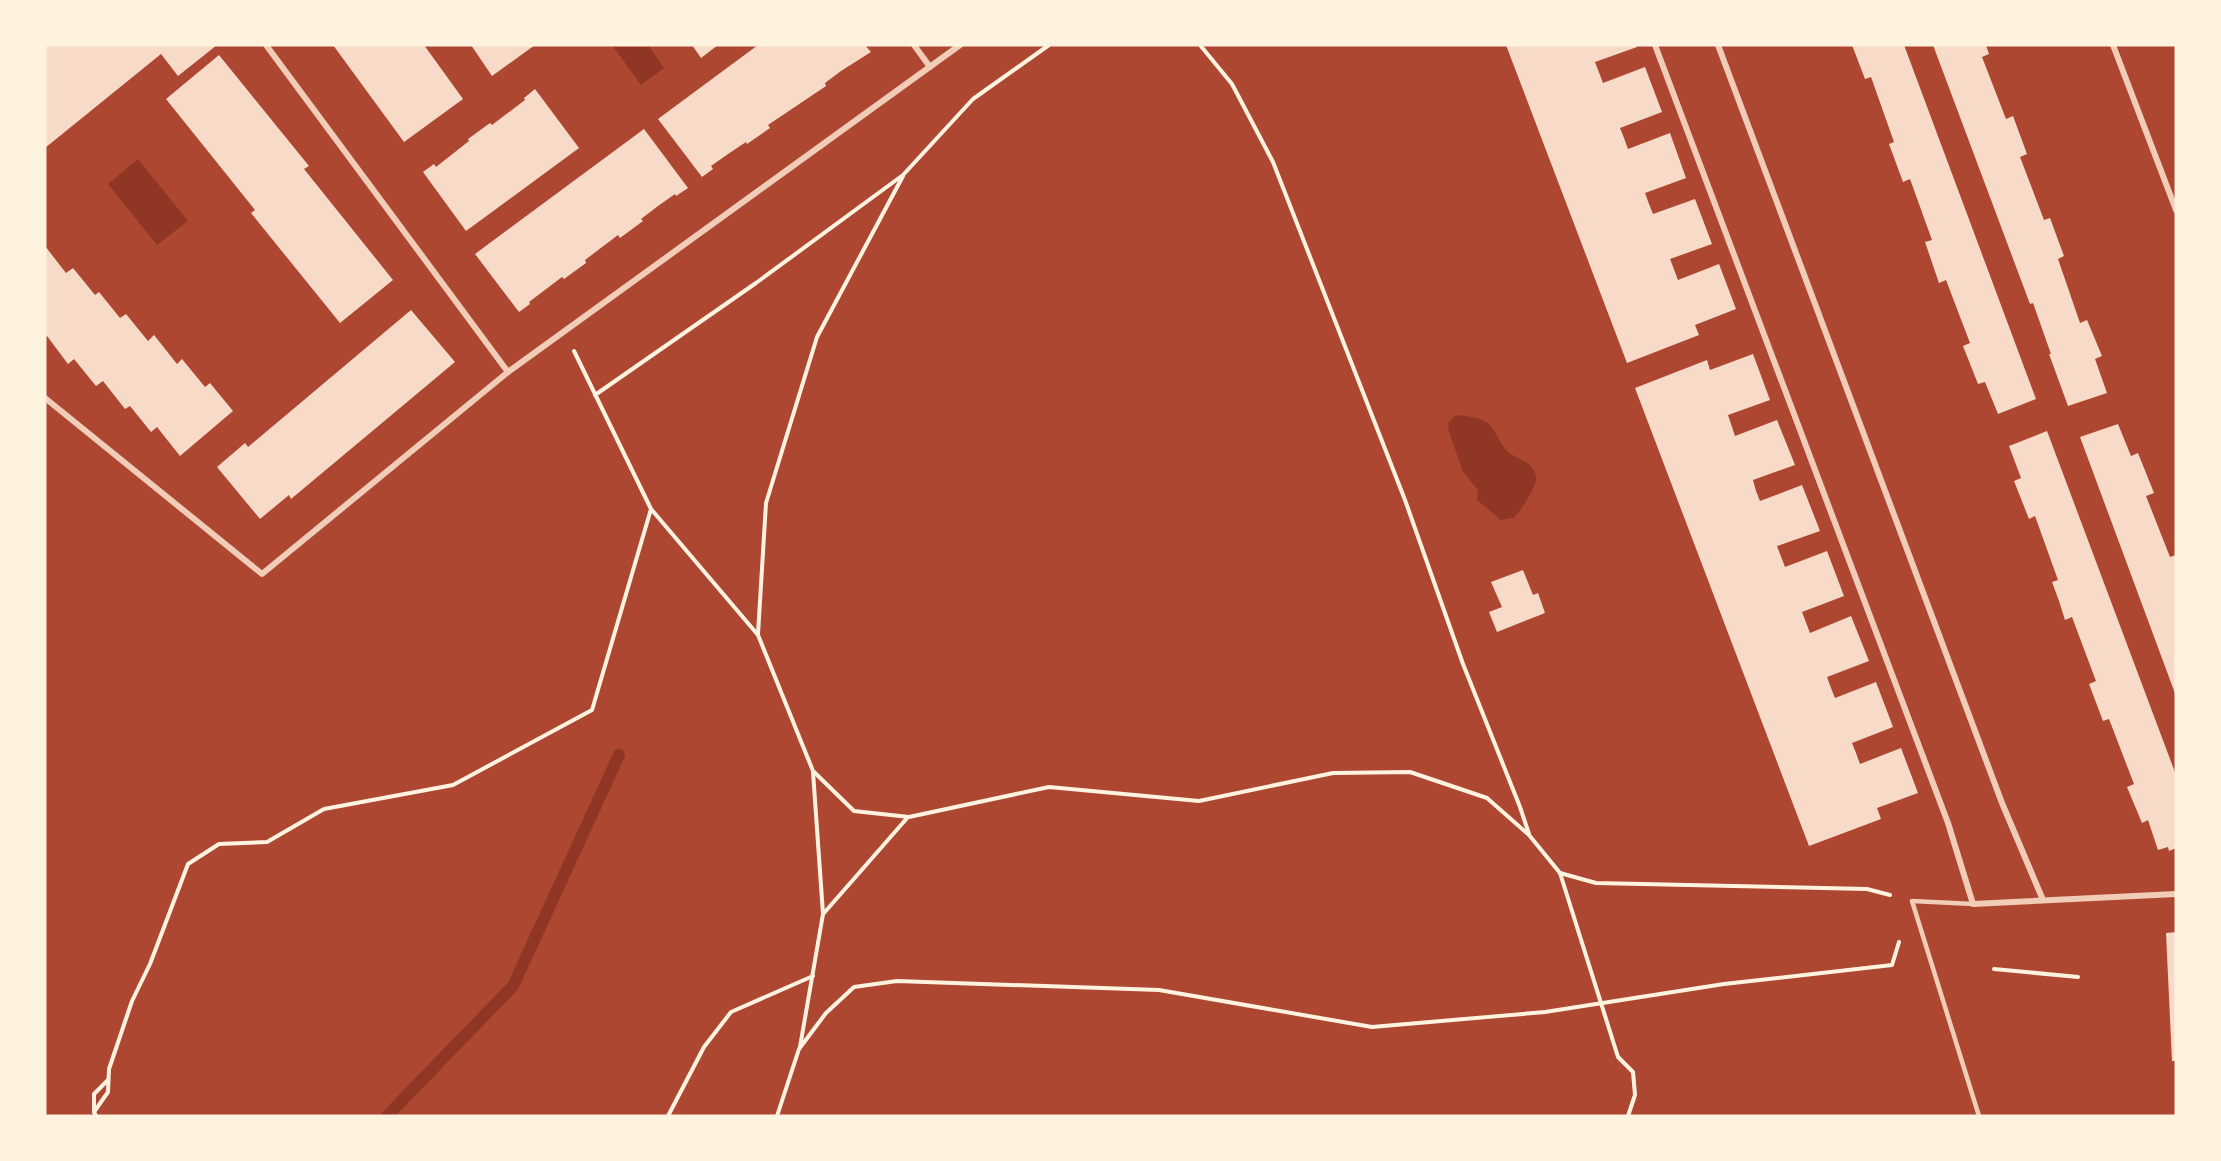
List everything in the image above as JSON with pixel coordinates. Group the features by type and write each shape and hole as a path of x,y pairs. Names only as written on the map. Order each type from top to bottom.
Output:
{"street":[{"path":"266,45 508,372"},
{"path":"914,45 930,67"},
{"path":"45,398 262,574 508,372 960,45"},
{"path":"1655,45 1944,812 1973,904 2176,894"},
{"path":"1718,45 1994,781 2043,900"},
{"path":"2113,45 2176,210"}],"lane":[{"path":"1973,904 1912,901 1979,1116"}],"path":[{"path":"595,395 903,175 973,99 1049,45"},
{"path":"1200,45 1232,84 1273,162 1405,500 1463,664 1520,807 1529,836"},
{"path":"758,635 766,503 817,337 903,175"},
{"path":"565,331 651,509 758,635 813,771 823,914 800,1049 777,1116"},
{"path":"95,1114 108,1092 111,1061 132,1001 150,964 188,864 219,844 267,842 324,808 453,785 592,710 651,509"},
{"path":"813,771 854,811 909,817 1049,787 1198,801 1333,773 1410,772 1487,798 1529,836 1560,873 1618,1057 1633,1072 1635,1095 1628,1116"},
{"path":"823,914 909,817"},
{"path":"800,1049 826,1012 854,987 897,981 1159,990 1372,1027 1545,1012 1724,984 1892,965 1912,901 1867,889 1596,883 1560,873"},
{"path":"1994,969 2078,977"},
{"path":"668,1116 704,1047 731,1012 814,976"},
{"path":"95,1114 94,1094 108,1079"}],"shaded area":[{"path":"45,45 2176,45 2176,1116 45,1116"},
{"path":"612,45 648,45 664,68 641,85"},
{"path":"138,159 188,221 157,245 108,184"},
{"path":"1456,415 1477,418 1488,423 1506,450 1528,464 1534,471 1536,481 1534,487 1514,518 1501,520 1477,500 1478,490 1463,472 1448,429 1449,422"}],"building":[{"path":"45,45 217,45 178,76 161,54 45,148"},
{"path":"333,45 424,45 463,99 404,142"},
{"path":"471,45 535,45 492,76"},
{"path":"692,45 718,45 701,58"},
{"path":"758,45 865,45 871,52 841,71 825,83 826,86 768,125 770,128 711,166 713,169 702,177 658,119"},
{"path":"1506,45 1637,45 1637,47 1595,62 1603,83 1645,67 1662,112 1620,128 1628,149 1670,133 1686,178 1645,193 1649,204 1653,214 1695,199 1712,244 1670,259 1678,280 1719,264 1736,309 1695,325 1699,335 1627,363"},
{"path":"1852,45 1904,45 2036,399 1998,414 1985,382 1978,384 1963,346 1970,343 1946,280 1939,283 1925,242 1932,240 1910,179 1903,182 1889,144 1894,142 1871,77 1865,79"},
{"path":"1933,45 1986,45 1989,54 1982,57 2006,119 2013,116 2027,154 2020,157 2044,220 2050,218 2064,256 2058,259 2080,323 2087,320 2102,356 2095,359 2107,393 2068,406 2033,303 2030,304"},
{"path":"219,55 309,166 304,169 393,280 340,323 251,213 255,210 166,99"},
{"path":"535,89 579,148 466,231 423,172 434,164 436,167 469,141 468,139 490,123 492,125 525,100 524,98"},
{"path":"644,129 688,188 658,206 641,219 643,221 620,238 618,235 585,260 586,263 564,279 562,277 519,312 475,254"},
{"path":"45,246 66,273 73,268 95,295 99,292 120,318 126,314 148,341 154,335 177,364 182,359 205,387 210,383 233,411 180,456 157,427 151,432 130,406 125,409 103,381 96,386 74,359 68,364 47,336 45,338"},
{"path":"411,310 455,362 291,499 289,495 260,519 217,467 245,443 248,447"},
{"path":"1753,354 1770,400 1728,415 1735,436 1777,420 1795,465 1753,480 1756,491 1760,501 1802,485 1820,531 1777,546 1785,567 1827,551 1844,596 1802,612 1810,633 1851,616 1869,661 1827,677 1831,688 1835,698 1876,682 1893,727 1852,743 1860,764 1901,748 1918,793 1877,808 1881,819 1809,846 1635,388 1707,360 1710,370"},
{"path":"2118,424 2131,456 2138,453 2154,493 2146,496 2170,557 2176,555 2176,696 2080,437"},
{"path":"2047,431 2176,775 2176,848 2169,851 2168,847 2158,850 2148,820 2142,823 2127,787 2134,784 2109,719 2103,721 2089,684 2096,681 2072,617 2065,620 2052,582 2058,580 2035,516 2029,519 2014,481 2021,478 2009,446"},
{"path":"1523,570 1533,595 1538,593 1545,613 1497,632 1489,612 1502,607 1491,582"},
{"path":"2176,932 2176,1061 2172,1061 2166,933"}],"waterway":[{"path":"387,1116 513,986 619,755"}]}
